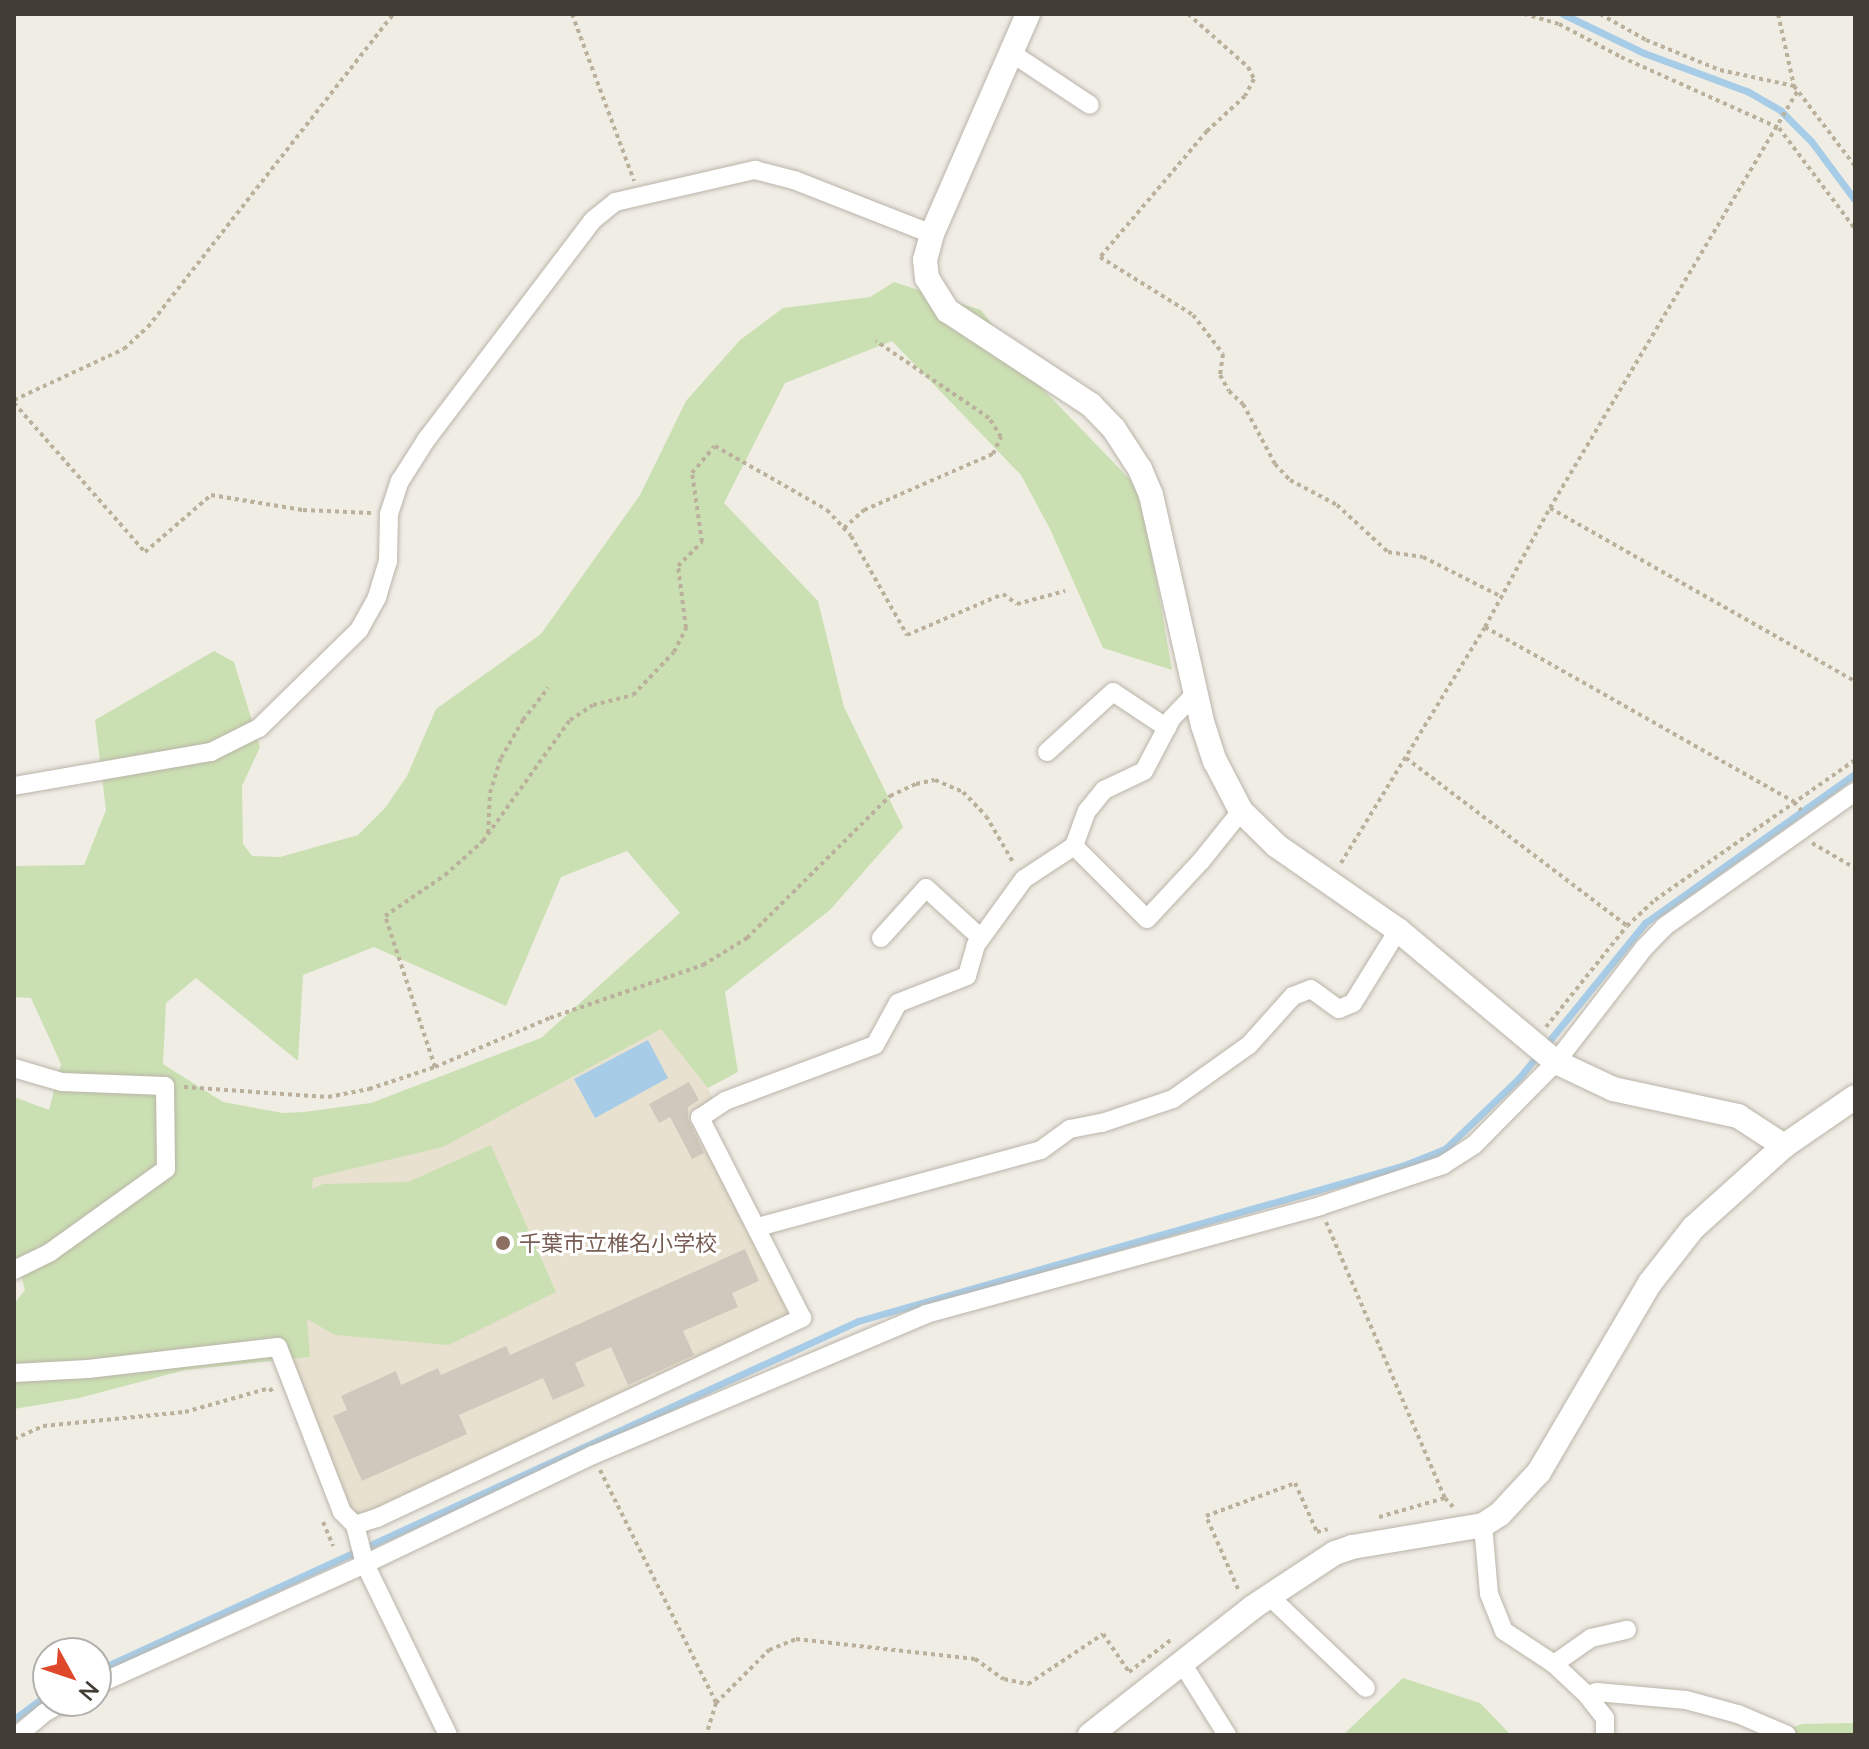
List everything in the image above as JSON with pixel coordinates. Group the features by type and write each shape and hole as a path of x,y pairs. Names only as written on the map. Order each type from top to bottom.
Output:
{"street":[{"path":"1028,14 932,234 925,260 927,278 948,311 1062,382 1091,405 1114,429 1140,469 1151,495 1215,761 1241,811 1268,839 1398,930 1556,1062 1613,1089 1738,1116 1784,1146"},
{"path":"1013,54 1090,105"},
{"path":"14,786 211,752 259,728 359,630 377,597 388,561 389,514 400,481 426,440 593,220 615,202 755,170 794,180 932,234"},
{"path":"1047,752 1113,692 1167,728"},
{"path":"355,1525 377,1518 802,1318 700,1118 725,1101 875,1045 898,1003 967,976 981,938 1024,879 1074,846 1087,811 1104,790 1144,771 1167,728 1197,692"},
{"path":"112,1678 365,1564 593,1455 926,1314 1320,1206 1443,1165 1474,1145 1556,1062 1644,948 1664,927 1855,792"},
{"path":"1074,846 1147,919 1201,861 1241,811"},
{"path":"881,938 926,888 981,938"},
{"path":"758,1227 1041,1150 1070,1129 1102,1123 1173,1099 1249,1045 1293,996 1311,989 1339,1009 1353,1003 1398,930"},
{"path":"14,1068 62,1082 165,1086 166,1169 49,1253 14,1270"},
{"path":"1090,1735 1182,1663 1253,1597 1352,1547 1483,1525 1523,1493 1539,1472 1650,1283 1693,1228 1784,1146 1855,1097"},
{"path":"14,1373 150,1363 278,1347 342,1512 355,1525 365,1564 448,1735"},
{"path":"1483,1525 1489,1594 1504,1631 1554,1664 1587,1695 1605,1718 1605,1735"},
{"path":"1253,1597 1366,1688"},
{"path":"1554,1664 1591,1638 1627,1630"},
{"path":"1182,1663 1227,1735"},
{"path":"1587,1695 1597,1692 1686,1700 1738,1714 1787,1735"},
{"path":"18,1735 39,1717"}],"path":[{"path":"389,514 303,510 211,495 145,552 14,401 124,349 148,327 393,14"},
{"path":"572,14 639,196"},
{"path":"1188,14 1248,67 1254,79 1245,96 1207,131 1100,257 1193,315 1223,354 1220,375 1229,391 1243,404 1275,464 1290,480 1337,505 1388,552 1423,557 1502,597"},
{"path":"1524,14 1559,24 1621,57 1779,128 1855,229"},
{"path":"1600,14 1646,40 1720,70 1794,86"},
{"path":"1778,14 1794,86 1855,166"},
{"path":"1329,882 1485,627 1550,508 1779,128 1798,91"},
{"path":"844,528 864,510 993,454 1001,437 989,418 876,341"},
{"path":"435,1067 385,916 445,875 488,835 539,758 570,720 593,705 633,695 674,652 686,628 678,566 702,542 692,473 715,446 827,510 844,528 907,635 1003,594 1017,604 1065,591"},
{"path":"1550,508 1855,681"},
{"path":"1485,627 1794,802 1804,828 1821,851 1855,868"},
{"path":"488,835 490,793 501,758 523,720 548,688"},
{"path":"1405,757 1627,926"},
{"path":"165,1086 328,1097 369,1089 435,1067 530,1026 703,965 747,938 890,796 916,784 935,780 963,792 977,804 1024,879"},
{"path":"1320,1206 1445,1498 1466,1522 1483,1525"},
{"path":"14,1439 43,1426 185,1412 270,1388 276,1400"},
{"path":"593,1455 716,1703"},
{"path":"1226,1598 1253,1597 1206,1516 1295,1483 1317,1532 1331,1528"},
{"path":"1372,1519 1445,1498"},
{"path":"321,1517 333,1546"},
{"path":"706,1735 716,1703 769,1650 796,1639 975,1659 1004,1679 1028,1684 1103,1634 1129,1672 1177,1635"}],"shaded area":[{"name":"千葉市立椎名小学校","path":"668,1000 714,1101 693,1113 793,1310 786,1320 359,1518 346,1509 223,1177"}],"green space":[{"path":"894,282 981,310 1038,384 1141,491 1172,670 1103,648 1050,529 1021,475 892,341 785,383 724,503 818,601 844,707 903,827 830,910 725,992 738,1072 708,1088 661,1029 443,1147 313,1178 312,1189 323,1184 408,1182 491,1145 556,1292 449,1345 335,1335 307,1319 310,1357 185,1370 79,1398 14,1409 14,1304 25,1290 14,1248 14,1097 49,1110 61,1064 31,998 14,997 14,866 84,865 106,810 95,720 214,651 234,662 260,747 242,786 243,844 252,856 280,857 358,835 385,808 407,776 436,709 541,634 640,495 686,401 740,340 783,308 870,297","holes":["627,851 680,913 541,1038 371,1103 283,1113 223,1102 163,1064 166,1003 196,978 298,1061 303,975 374,947 506,1006 561,877"]},
{"path":"1403,1678 1480,1703 1511,1735 1343,1735"},
{"path":"1855,1723 1855,1735 1772,1735 1802,1724"}],"water":[{"path":"648,1040 668,1078 595,1118 574,1079"}],"building":[{"path":"689,1082 699,1100 688,1107 688,1119 704,1153 692,1159 670,1117 659,1123 649,1104"},
{"path":"745,1249 759,1281 732,1293 738,1307 683,1331 694,1355 628,1385 611,1347 575,1363 585,1386 553,1400 543,1378 459,1415 467,1434 362,1481 333,1416 347,1410 341,1396 396,1371 401,1385 438,1368 441,1375 506,1346 510,1355"}],"waterway":[{"path":"1563,14 1644,53 1747,91 1781,111 1811,141 1855,200"},
{"path":"112,1664 858,1321 1402,1166 1445,1149 1519,1078 1645,923 1855,774"},
{"path":"14,1719 32,1706"}],"place":[{"name":"千葉市立椎名小学校","path":"503,1243"}]}
